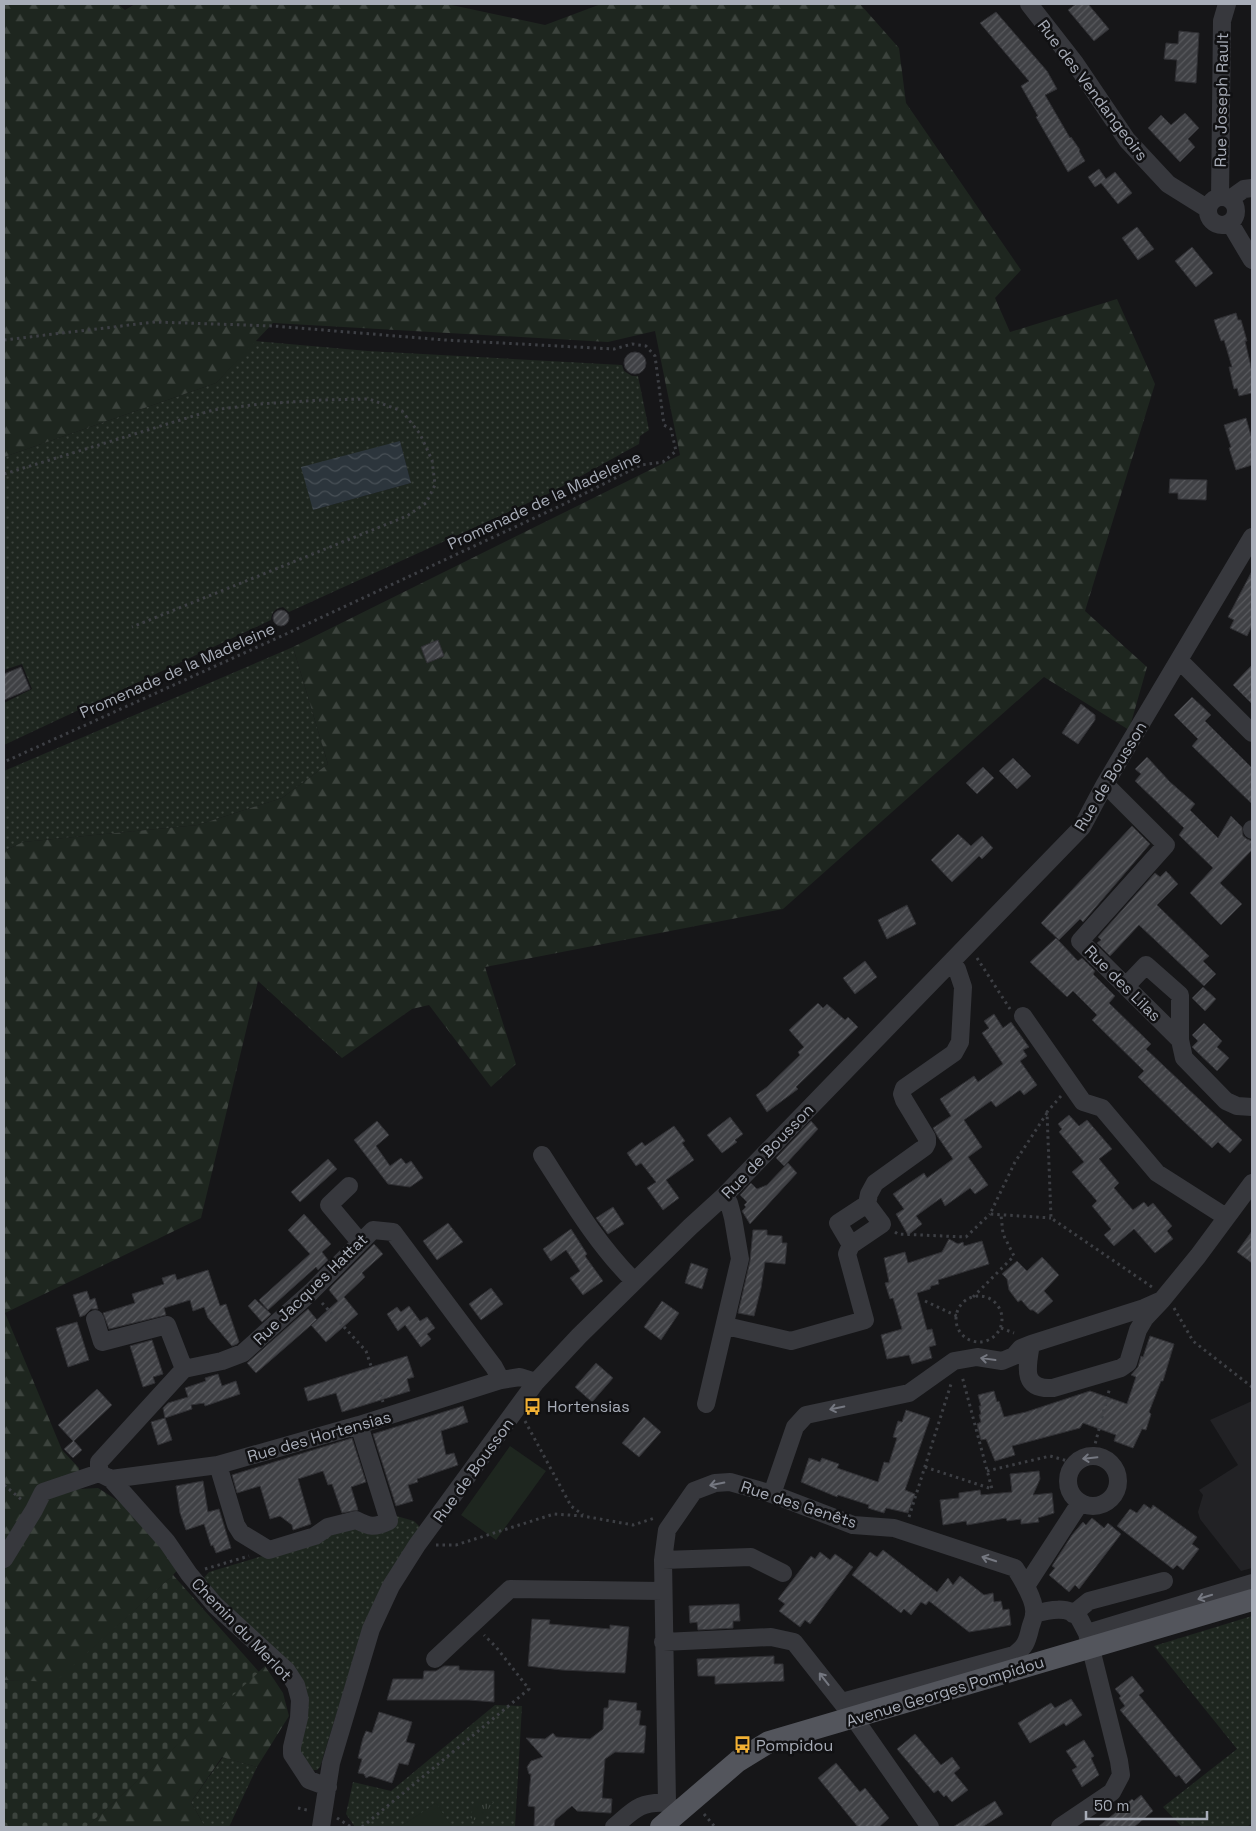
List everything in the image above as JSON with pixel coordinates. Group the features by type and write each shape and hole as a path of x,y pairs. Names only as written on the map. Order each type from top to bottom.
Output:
{"main road":[{"name":"Avenue Georges Pompidou","path":"669,1814 738,1761 769,1742 848,1710 1089,1640 1252,1600"}],"street":[{"name":"Rue des Vendangeoirs","path":"1029,4 1075,63 1127,140 1168,184 1219,201"},
{"name":"Rue Joseph Rault","path":"1219,201 1222,21 1227,4"},
{"path":"1219,201 1236,206 1237,211 1234,220 1221,226 1212,222 1210,218 1219,201 1244,189 1252,188"},
{"path":"1230,223 1252,260"},
{"name":"Rue de Bousson","path":"321,1827 331,1763 371,1629 392,1586 417,1545 536,1382 634,1281 724,1196 1082,827 1105,784 1180,661 1252,537"},
{"path":"1180,661 1252,733"},
{"name":"Rue des Lilas","path":"1105,784 1166,846 1080,940 1180,1040 1184,1058 1226,1101 1237,1106 1252,1106"},
{"path":"851,1245 838,1223 867,1204 869,1194 875,1183 925,1147 927,1143 927,1138 902,1094 904,1088 954,1053 960,1042 963,987 957,969 951,962"},
{"path":"1126,986 1146,965 1180,995 1180,1040"},
{"path":"1023,1016 1083,1102 1102,1108 1157,1173 1226,1217"},
{"path":"542,1155 588,1227 613,1260 634,1281"},
{"path":"1031,1344 1027,1372 1032,1384 1042,1389 1052,1388 1115,1370 1128,1363 1138,1330 1145,1318 1164,1298 1252,1185"},
{"path":"349,1186 329,1205 360,1242"},
{"path":"706,1404 726,1326 740,1259 733,1218 724,1196"},
{"path":"726,1326 791,1341 864,1320 848,1254 851,1245 882,1224 867,1204"},
{"name":"Rue Jacques Hattat","path":"184,1369 222,1361 243,1353 311,1292 373,1230 393,1232 502,1380"},
{"path":"772,1494 795,1427 806,1415 909,1393 938,1371 958,1360 977,1357 1002,1361 1014,1356 1021,1348 1031,1344 1123,1315 1164,1298"},
{"path":"1123,1315 1138,1330"},
{"path":"95,1319 102,1342 167,1325 184,1369 98,1462 105,1476"},
{"name":"Rue des Hortensias","path":"4,1559 43,1492 105,1476 218,1465 359,1425 502,1380 520,1377 536,1382"},
{"path":"218,1465 236,1524 241,1534 269,1550 315,1536 328,1527 356,1520 368,1526 380,1525 389,1521 359,1425"},
{"path":"1092,1456 1108,1461 1114,1467 1118,1483 1112,1499 1105,1504 1097,1506 1080,1504 1070,1492 1068,1484 1070,1469 1075,1463 1080,1459 1092,1456"},
{"name":"Chemin du Merlot","path":"105,1476 167,1542 189,1574 215,1605 287,1671 296,1685 300,1700 299,1718 292,1754 309,1780 328,1787"},
{"name":"Rue des Genêts","path":"669,1814 663,1560 667,1530 694,1491 715,1483 730,1482 772,1494 853,1524 894,1528 1016,1568 1026,1586 1034,1614"},
{"path":"1026,1586 1080,1504"},
{"path":"663,1560 751,1558 783,1573"},
{"path":"1073,1614 1089,1601 1164,1581"},
{"path":"1089,1640 1252,1584"},
{"path":"434,1659 510,1589 663,1591"},
{"path":"848,1710 1014,1655 1026,1644 1034,1614 1046,1610 1066,1610 1078,1617 1089,1640 1119,1761 1120,1775 1112,1792 1060,1827"},
{"path":"664,1642 771,1637 794,1642 848,1710 930,1827"},
{"path":"614,1827 639,1806 654,1802 669,1814"}],"path":[{"name":"Promenade de la Madeleine","path":"4,340 155,322 274,326 445,340 614,349 632,344 646,346 655,356 664,425 671,429 676,450 663,462 641,465 558,507 286,634 4,762"},
{"path":"4,474 213,410 260,404 321,400 369,400 402,411 420,434 432,460 435,485 426,504 407,516 132,628"},
{"path":"968,945 1015,1017 1023,1016"},
{"path":"882,1224 898,1234 966,1237 990,1214 1015,1162 1047,1112 1071,1084"},
{"path":"1047,1112 1052,1218"},
{"path":"990,1214 1052,1218 1164,1298 1181,1318 1193,1341 1252,1387"},
{"path":"972,1297 982,1296 991,1299 998,1306 1002,1314 1002,1324 998,1333 991,1339 982,1342 972,1341 964,1336 958,1328 957,1316 958,1310 964,1302 972,1297 1014,1256 1003,1234 1001,1215"},
{"path":"311,1292 366,1351 388,1416"},
{"path":"925,1301 957,1316"},
{"path":"925,1467 992,1489 958,1360"},
{"path":"905,1532 958,1360"},
{"path":"1092,1456 1115,1370"},
{"path":"518,1408 571,1506 583,1516"},
{"path":"987,1471 1050,1456 1075,1463"},
{"path":"4,1485 34,1510"},
{"path":"417,1545 456,1545 554,1514 583,1516 633,1525 661,1516 678,1514"},
{"path":"189,1574 269,1550"},
{"path":"362,1827 528,1689 496,1647 474,1623"}],"shaded area":[{"path":"1252,1401 1252,1568 1241,1571 1200,1519 1198,1512 1203,1495 1199,1490 1238,1465 1210,1420"}],"green space":[{"path":"4,4 118,4 125,10 135,4 447,4 545,25 601,4 860,4 899,48 906,103 1021,270 995,298 1010,332 1117,299 1155,384 1085,611 1147,667 1129,730 1044,677 783,909 485,967 516,1064 491,1087 429,1005 412,1009 342,1058 258,981 201,1218 5,1313 62,1450 79,1468 80,1489 98,1488 134,1511 181,1566 55,1683 4,1680 4,851 23,842 198,825 282,798 328,764 293,647 680,455 655,331 608,342 273,323 216,383 4,457"},
{"path":"255,341 368,351 622,365 624,371 632,376 638,376 649,430 640,436 639,444 552,492 289,612 283,607 278,609 273,612 271,620 4,745 4,703 32,689 22,664 4,670 4,457 216,383","holes":["400,441 411,483 313,510"]},
{"path":"293,647 328,764 282,798 198,825 23,842 4,851 4,771"},
{"path":"510,1446 546,1471 496,1540 461,1515"},
{"path":"393,1515 414,1521 420,1527 364,1625 320,1767 317,1770 306,1770 299,1755 306,1702 202,1580 209,1572"},
{"path":"173,1575 259,1672 86,1827 4,1827 4,1680 55,1682"},
{"path":"1252,1616 1252,1823 1247,1827 1182,1827 1163,1807 1237,1749 1154,1646"},
{"path":"265,1666 283,1693 289,1716 257,1767 222,1757 191,1802 205,1827 86,1827"},
{"path":"495,1705 522,1706 515,1827 355,1827 346,1814 353,1782 391,1791"},
{"path":"223,1757 257,1767 229,1827 205,1827 191,1802"},
{"path":"481,1795 493,1802 480,1823 469,1817"},
{"path":"436,1803 452,1827 400,1827"}],"water":[{"path":"400,441 411,483 313,510 301,467"}],"building":[{"path":"1076,4 1088,4 1109,29 1094,41 1068,10"},
{"path":"996,12 1047,71 1057,89 1045,95 1085,161 1068,172 1036,117 1038,116 1021,86 1029,81 980,23"},
{"path":"1179,31 1199,33 1196,83 1175,81 1177,60 1164,59 1166,43 1178,44"},
{"path":"1185,113 1199,128 1188,139 1195,147 1180,162 1148,128 1161,115 1171,125"},
{"path":"1099,169 1106,179 1115,172 1132,193 1118,204 1101,183 1095,187 1088,177"},
{"path":"1137,227 1154,249 1138,260 1122,238"},
{"path":"1192,247 1213,273 1196,287 1175,261"},
{"path":"1236,313 1238,320 1241,320 1247,341 1245,341 1252,371 1252,393 1239,396 1237,388 1234,389 1229,367 1232,367 1224,340 1221,341 1214,320"},
{"path":"635,352 643,355 646,363 643,371 635,374 627,371 624,363 627,355"},
{"path":"1246,418 1252,439 1252,465 1236,470 1224,425"},
{"path":"1170,479 1207,480 1206,500 1178,499 1178,493 1169,493"},
{"path":"1252,571 1252,626 1247,636 1230,628 1234,620 1228,617"},
{"path":"278,610 284,610 289,615 287,624 278,626 273,621 273,615"},
{"path":"438,640 444,656 427,663 421,647"},
{"path":"1252,665 1252,704 1233,685"},
{"path":"21,667 30,689 4,700 4,674"},
{"path":"1192,697 1211,715 1205,721 1252,768 1252,804 1192,746 1198,739 1174,715"},
{"path":"1081,704 1095,715 1095,720 1078,744 1062,733"},
{"path":"1147,757 1170,782 1195,804 1190,810 1218,838 1231,816 1242,827 1243,836 1252,841 1252,850 1220,883 1242,904 1221,925 1190,893 1213,868 1179,835 1184,828 1135,781 1141,774 1135,769"},
{"path":"1013,758 1031,776 1017,789 999,771"},
{"path":"983,767 994,778 977,794 966,783"},
{"path":"1132,826 1150,844 1083,922 1080,919 1059,940 1041,923"},
{"path":"958,834 971,846 982,836 993,848 982,859 979,856 952,882 931,860"},
{"path":"1166,871 1178,884 1157,905 1209,956 1203,961 1216,974 1204,986 1139,925 1110,956 1097,943 1101,940 1098,937 1155,873 1160,877"},
{"path":"907,905 916,924 887,939 878,920"},
{"path":"1056,938 1078,961 1082,958 1095,971 1093,974 1115,996 1109,1003 1151,1044 1146,1049 1242,1140 1230,1153 1218,1142 1212,1148 1182,1120 1138,1077 1144,1071 1092,1020 1097,1015 1073,991 1067,997 1030,962"},
{"path":"865,961 877,977 855,994 843,978"},
{"path":"1203,987 1216,999 1205,1011 1192,998"},
{"path":"818,1003 823,1008 827,1004 845,1020 848,1017 858,1027 796,1087 798,1089 767,1112 756,1095 800,1055 798,1052 804,1047 789,1030"},
{"path":"994,1014 1003,1028 1011,1022 1029,1047 1023,1050 1027,1056 1020,1061 1037,1085 1024,1095 1020,1090 996,1107 991,1101 964,1120 982,1147 968,1157 988,1185 975,1194 970,1188 945,1206 941,1198 916,1216 922,1224 908,1235 896,1214 904,1209 893,1194 924,1173 927,1178 953,1159 933,1128 951,1116 940,1099 974,1076 978,1082 1003,1064 982,1033 989,1028 984,1021"},
{"path":"1204,1023 1222,1041 1217,1047 1229,1058 1217,1071 1192,1047 1198,1041 1192,1035"},
{"path":"1069,1115 1079,1126 1087,1120 1112,1149 1099,1159 1119,1183 1114,1188 1133,1210 1144,1202 1148,1207 1153,1203 1172,1226 1167,1231 1173,1239 1155,1253 1134,1229 1114,1246 1104,1235 1111,1229 1092,1206 1097,1201 1072,1172 1084,1162 1059,1132 1062,1129 1058,1124"},
{"path":"730,1117 743,1134 735,1140 737,1142 722,1153 707,1135"},
{"path":"377,1121 389,1135 376,1146 390,1166 401,1158 406,1164 411,1161 423,1178 410,1187 388,1184 354,1140"},
{"path":"811,1121 818,1129 784,1166 776,1158"},
{"path":"674,1126 685,1141 682,1143 694,1160 666,1180 679,1198 663,1210 647,1188 656,1182 641,1163 636,1166 627,1153 642,1142 645,1146"},
{"path":"328,1159 337,1169 300,1202 291,1192"},
{"path":"788,1163 797,1173 750,1224 742,1211 746,1207 744,1205 747,1202 740,1195 751,1183 757,1189 767,1185"},
{"path":"613,1207 624,1224 608,1234 596,1218"},
{"path":"304,1214 331,1244 322,1252 328,1260 318,1270 316,1267 268,1310 259,1300 310,1254 288,1230"},
{"path":"448,1223 463,1242 437,1260 423,1241"},
{"path":"571,1229 587,1254 585,1256 603,1281 583,1295 570,1278 580,1271 566,1250 551,1261 543,1249"},
{"path":"753,1230 767,1230 767,1235 782,1236 782,1243 787,1243 785,1264 765,1262 754,1316 738,1313 750,1261"},
{"path":"1252,1231 1252,1263 1237,1252"},
{"path":"949,1239 958,1244 963,1242 964,1246 982,1241 989,1264 938,1280 939,1284 917,1293 927,1330 932,1329 936,1345 929,1347 932,1358 912,1364 909,1355 887,1359 881,1335 902,1329 893,1298 890,1299 885,1283 889,1282 884,1258 905,1252 908,1263 942,1252"},
{"path":"374,1244 383,1254 362,1273 365,1277 344,1297 358,1314 326,1342 311,1325 338,1301 329,1290 332,1286"},
{"path":"1042,1257 1059,1275 1044,1291 1053,1301 1038,1314 1030,1310 1021,1300 1018,1302 1009,1290 1007,1279 1002,1274 1017,1261 1027,1271"},
{"path":"691,1263 708,1269 702,1289 685,1283"},
{"path":"208,1270 220,1306 226,1304 239,1342 237,1344 232,1346 208,1318 204,1307 193,1311 190,1300 164,1308 166,1315 109,1329 103,1313 135,1303 132,1294 164,1284 162,1278 175,1274 177,1280"},
{"path":"491,1288 503,1304 481,1320 469,1304"},
{"path":"87,1291 90,1300 95,1298 98,1309 91,1309 80,1317 73,1295"},
{"path":"255,1299 271,1314 262,1322 248,1306"},
{"path":"662,1301 679,1313 661,1340 644,1327"},
{"path":"409,1306 420,1321 427,1317 435,1328 427,1334 431,1339 421,1347 405,1325 398,1331 387,1314 397,1307 401,1312"},
{"path":"308,1309 317,1320 256,1373 247,1363"},
{"path":"77,1322 89,1360 68,1367 56,1328"},
{"path":"1150,1336 1174,1344 1163,1381 1161,1381 1149,1412 1151,1414 1146,1430 1142,1429 1133,1448 1114,1441 1116,1435 1083,1423 1080,1428 1012,1446 1015,1455 995,1461 986,1439 981,1440 977,1424 981,1422 979,1406 981,1406 978,1395 994,1391 1004,1417 1026,1412 1090,1391 1127,1404 1136,1377 1131,1375 1138,1367 1141,1356 1143,1357"},
{"path":"152,1340 163,1374 153,1377 155,1383 143,1387 130,1346"},
{"path":"407,1356 414,1377 407,1379 410,1391 342,1412 336,1393 308,1401 304,1388"},
{"path":"596,1363 613,1378 592,1402 575,1387"},
{"path":"218,1374 222,1386 236,1381 240,1394 205,1406 204,1403 191,1405 192,1409 165,1418 163,1408 168,1403 188,1397 185,1388 206,1381 205,1378"},
{"path":"97,1389 112,1405 74,1441 82,1450 73,1458 64,1449 73,1441 58,1425"},
{"path":"463,1406 468,1422 441,1431 446,1455 454,1453 458,1465 417,1479 418,1482 408,1485 413,1501 396,1506 373,1434"},
{"path":"906,1410 930,1418 905,1490 915,1494 908,1513 886,1508 884,1513 868,1508 869,1505 838,1495 837,1497 801,1482 809,1458 820,1462 822,1458 839,1464 837,1468 878,1482 884,1462 889,1463 897,1438 893,1437 898,1421 902,1422"},
{"path":"644,1417 661,1432 639,1457 622,1443"},
{"path":"165,1418 172,1440 158,1445 151,1422"},
{"path":"352,1438 366,1482 351,1487 358,1510 342,1513 332,1484 328,1485 323,1471 298,1479 311,1524 293,1530 292,1525 280,1516 270,1519 260,1486 237,1493 232,1475"},
{"path":"1039,1471 1040,1479 1033,1495 1052,1493 1054,1513 1038,1518 1039,1522 1021,1524 1021,1519 1007,1521 1006,1518 967,1525 966,1521 943,1525 940,1500 959,1498 959,1493 980,1490 981,1495 1012,1492 1010,1474"},
{"path":"203,1481 208,1512 219,1509 231,1548 216,1553 213,1545 211,1546 204,1524 186,1530 180,1513 176,1486"},
{"path":"1144,1504 1151,1509 1153,1505 1197,1537 1192,1544 1199,1549 1183,1570 1177,1565 1173,1569 1117,1526 1130,1509 1137,1513"},
{"path":"1092,1518 1104,1528 1108,1523 1121,1534 1079,1589 1075,1585 1069,1592 1049,1575 1055,1568 1052,1566 1072,1535 1083,1522 1086,1525"},
{"path":"883,1550 937,1592 948,1578 953,1585 960,1576 984,1595 993,1593 994,1602 1001,1601 1003,1610 1009,1609 1011,1625 969,1632 929,1601 926,1605 921,1602 911,1615 904,1609 901,1613 852,1575 870,1552 877,1557"},
{"path":"820,1552 830,1560 835,1554 853,1567 810,1624 805,1620 800,1627 779,1611 785,1604 778,1599 811,1556 815,1559"},
{"path":"739,1604 740,1621 733,1621 733,1628 698,1630 697,1622 690,1623 689,1606"},
{"path":"532,1619 550,1620 549,1624 610,1629 610,1625 629,1627 625,1673 562,1670 528,1666"},
{"path":"774,1656 774,1664 783,1664 784,1681 715,1684 715,1676 698,1676 697,1659"},
{"path":"444,1666 459,1666 459,1670 494,1671 494,1702 469,1700 387,1700 393,1679 423,1679 424,1671 436,1671"},
{"path":"1132,1676 1144,1691 1139,1695 1201,1770 1186,1784 1179,1775 1176,1777 1120,1710 1125,1706 1119,1698 1121,1696 1115,1689"},
{"path":"1071,1699 1082,1715 1066,1726 1064,1723 1030,1743 1018,1723 1051,1703 1055,1708"},
{"path":"609,1700 637,1703 636,1710 641,1711 639,1725 646,1726 644,1753 615,1752 605,1759 602,1798 612,1799 611,1813 577,1811 572,1806 555,1820 554,1827 534,1827 535,1807 528,1806 531,1774 529,1774 527,1767 531,1761 543,1757 526,1738 545,1739 553,1733 556,1737 590,1739 603,1729 604,1708 608,1708"},
{"path":"379,1712 412,1722 406,1742 415,1744 408,1765 399,1763 392,1783 370,1776 366,1778 364,1774 358,1773 362,1759 358,1758 363,1738 366,1731 372,1733"},
{"path":"915,1734 941,1765 952,1757 960,1768 954,1773 968,1790 952,1802 938,1790 934,1793 897,1749"},
{"path":"1084,1740 1094,1756 1091,1758 1099,1775 1082,1787 1072,1770 1077,1767 1066,1751"},
{"path":"836,1763 860,1792 865,1788 889,1818 879,1827 858,1827 818,1778"},
{"path":"1141,1795 1153,1811 1134,1827 1098,1827 1132,1799 1134,1801"},
{"path":"995,1801 1003,1814 982,1827 953,1827"}],"place":[{"name":"Hortensias","path":"533,1406"},
{"name":"Pompidou","path":"742,1745"}]}
